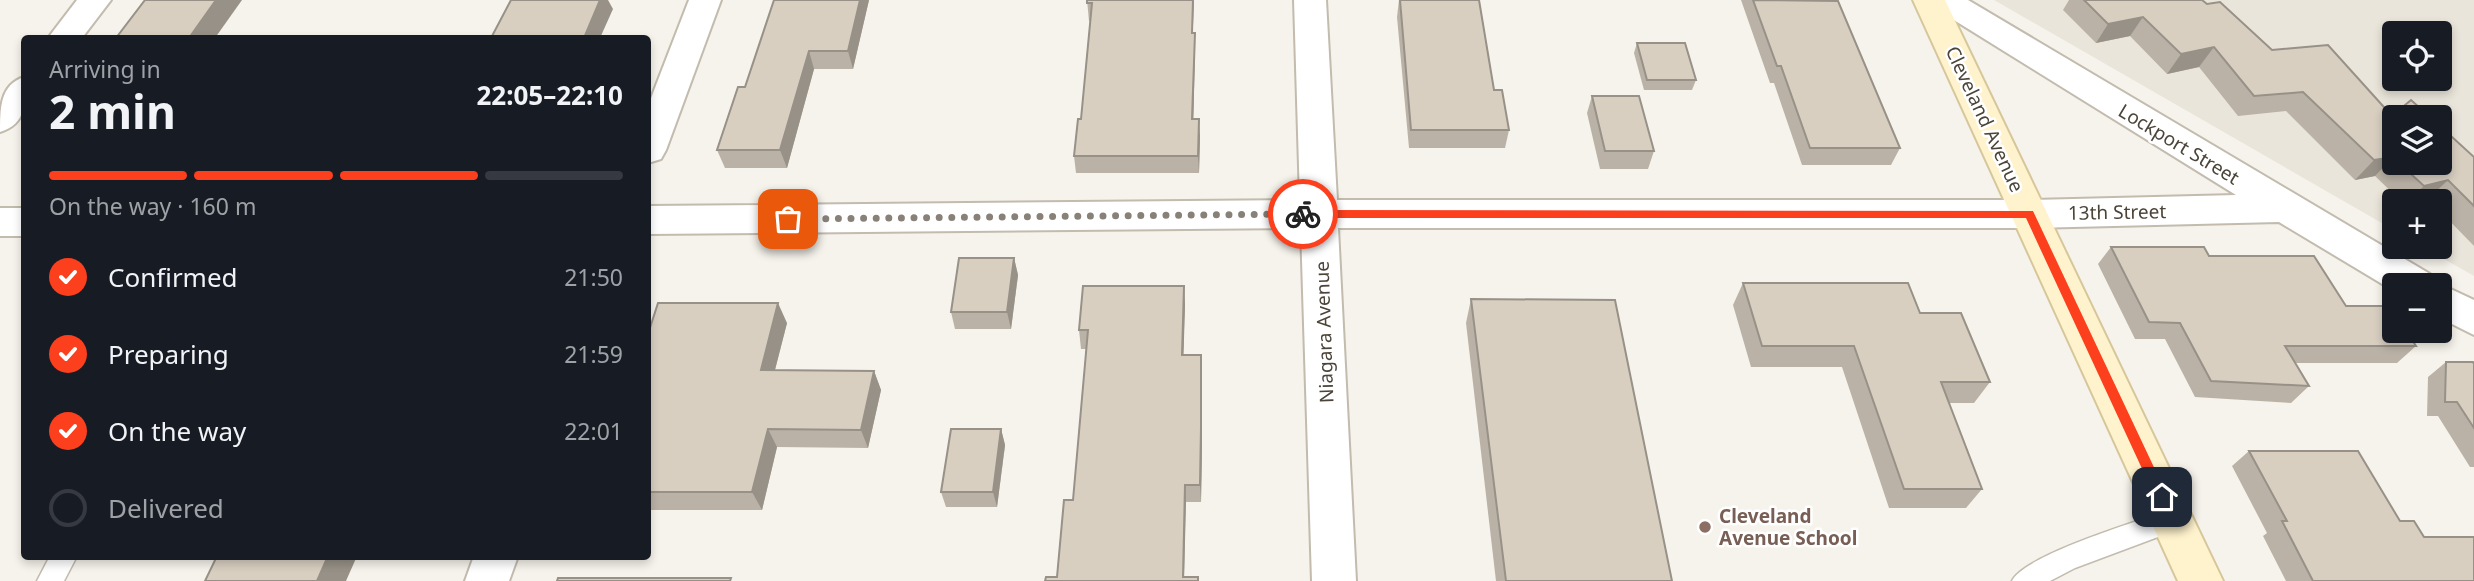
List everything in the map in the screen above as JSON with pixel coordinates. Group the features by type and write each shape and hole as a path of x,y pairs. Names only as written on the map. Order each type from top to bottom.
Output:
{"main road":[{"name":"Cleveland Avenue","path":"1929,0 2201,581"}],"street":[{"path":"66,35 94,0"},
{"path":"651,142 705,0"},
{"name":"Niagara Avenue","path":"1310,0 1335,581"},
{"name":"Lockport Street","path":"1944,0 2396,273"},
{"path":"0,120 21,93"},
{"name":"13th Street","path":"651,220 1319,214 2029,214 2285,208"},
{"path":"0,222 21,222"},
{"path":"2452,306 2474,319"},
{"path":"487,581 495,560"}],"lane":[{"path":"2025,581 2066,559 2173,520"},
{"path":"50,581 62,560"}],"shaded area":[{"path":"1994,0 2474,0 2474,276 2444,259 2452,259 2452,189 2382,189 2382,223"}],"building":[{"path":"145,0 216,0 191,35 118,35"},
{"path":"511,0 600,0 585,35 493,35"},
{"path":"774,0 860,0 848,51 809,51 780,150 717,150 738,87 745,87"},
{"path":"1087,0 1193,0 1192,33 1195,33 1192,119 1199,119 1198,156 1074,156 1078,119 1081,119 1092,3 1087,3"},
{"path":"1400,0 1479,0 1494,90 1502,90 1509,130 1411,130"},
{"path":"1753,0 1838,1 1900,148 1810,148 1781,66 1777,66"},
{"path":"2084,0 2202,0 2207,4 2220,2 2272,50 2328,45 2382,105 2382,159 2374,160 2303,92 2254,96 2214,47 2181,54 2143,17 2108,24"},
{"path":"1637,43 1685,43 1696,80 1647,80"},
{"path":"1592,96 1639,96 1654,151 1605,151"},
{"path":"2452,137 2474,157 2474,206 2448,180 2424,186 2412,175 2452,175"},
{"path":"2111,247 2204,247 2209,256 2314,256 2346,306 2382,306 2382,343 2414,343 2416,346 2285,346 2309,386 2211,381 2180,323 2149,322"},
{"path":"959,258 1014,258 1007,312 951,312"},
{"path":"1743,283 1908,283 1920,313 1961,313 1990,382 1941,382 1982,489 1904,489 1854,346 1762,346"},
{"path":"1083,286 1184,286 1182,355 1201,355 1201,427 1200,485 1185,485 1183,577 1198,577 1198,581 1045,581 1046,577 1057,577 1064,500 1073,500 1088,330 1079,330"},
{"path":"1471,299 1615,300 1672,581 1506,581"},
{"path":"658,303 778,303 761,370 874,371 861,430 768,429 752,492 651,492 651,325"},
{"path":"2446,362 2474,364 2474,428 2457,402 2445,402"},
{"path":"951,429 1001,429 993,492 941,492"},
{"path":"2249,451 2358,451 2400,521 2414,521 2424,537 2474,537 2474,581 2313,581 2282,521 2287,521"},
{"path":"215,560 326,560 317,581 205,581"},
{"path":"558,578 731,578 730,581 557,581"}],"way so far":[{"path":"788,219 1303,214"}],"place":[{"name":"Cleveland Avenue School","path":"1705,527"}],"route":[{"path":"1303,214 2029,214 2162,497"}]}
